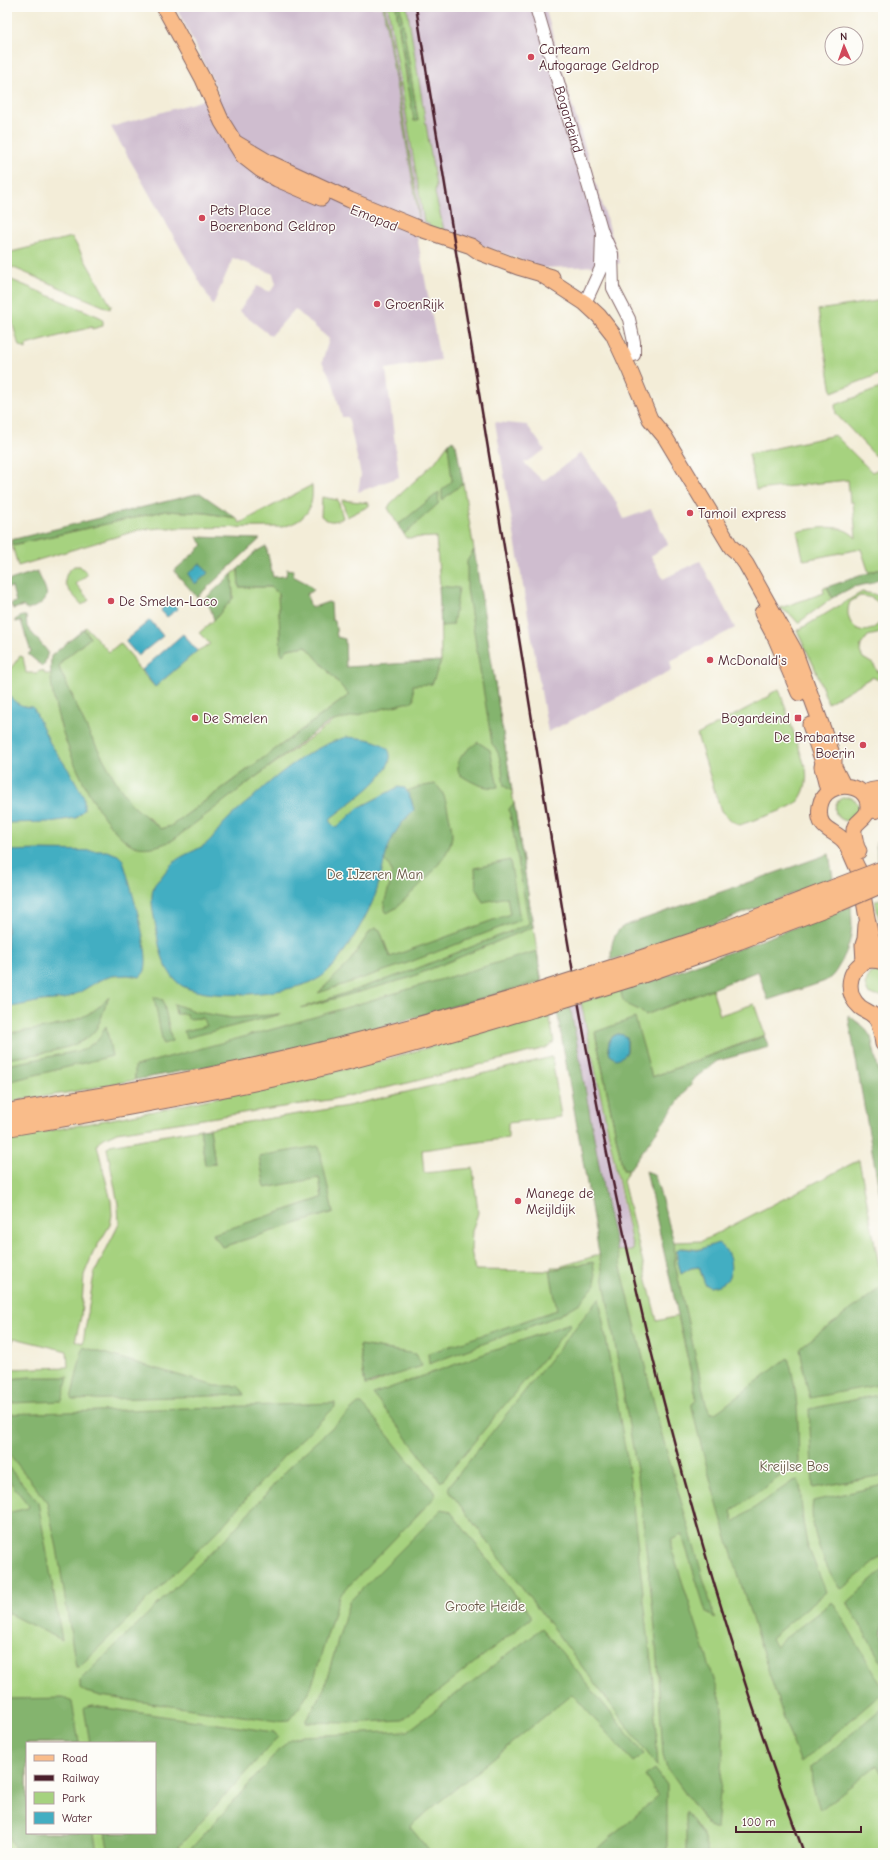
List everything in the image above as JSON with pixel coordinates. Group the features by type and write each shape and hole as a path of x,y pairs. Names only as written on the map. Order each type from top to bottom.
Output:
{"highway":[{"path":"7,1127 117,1109 309,1069 414,1043 532,1001 629,971 739,940 837,895 883,870"},
{"path":"837,895 883,883"},
{"path":"7,1113 112,1095 285,1060 532,1001"}],"main road":[{"name":"Emopad","path":"164,7 204,79 222,122 246,158 261,170 288,184 424,239 469,252 481,253 542,275 560,278 587,298"},
{"name":"Bogardeind","path":"587,298 606,310 622,329 634,355 665,437"},
{"name":"Bogardeind","path":"587,298 613,334 647,414 665,437 731,547 738,568 776,639 794,678 828,761 834,767 839,786"},
{"path":"862,783 877,799 870,821 851,833 827,830 825,821 826,807 839,786 862,783"},
{"path":"851,833 856,848 859,851 858,869"},
{"path":"851,833 867,918 876,951 876,959 857,978 853,999 859,1006 878,1011 878,1022 883,1044"},
{"path":"867,918 865,940 876,959"}],"street":[{"name":"Bogardeind","path":"536,7 602,232 612,254 613,288 629,319 634,342 634,355"},
{"name":"Bogardeind","path":"587,298 601,268 602,232"}],"shaded area":[{"path":"176,7 545,7 571,101 620,263 602,266 542,268 414,220 440,360 386,369 399,477 358,492 361,475 348,417 342,417 332,380 322,362 329,339 295,309 271,336 239,311 257,286 270,292 276,284 273,274 233,258 213,305 111,127 197,102 219,93"},
{"path":"495,422 527,425 545,450 524,463 543,481 581,453 614,498 624,519 651,509 668,544 651,556 663,579 700,561 735,628 670,661 672,670 548,732"},
{"path":"581,1002 623,1208 673,1424 660,1428 607,1209 570,1005"}],"green space":[{"path":"383,7 385,7 418,202 419,218"},
{"path":"388,7 396,7 407,82 418,121 400,7 407,7 436,186 435,193 445,234 430,230 429,224 424,222"},
{"path":"396,7 400,7 418,121 414,121"},
{"path":"72,237 111,306 110,309 7,265 7,253"},
{"path":"7,278 100,317 103,321 103,326 92,329 92,327 26,345 26,349 19,346 7,304"},
{"path":"883,300 883,373 832,392 818,310"},
{"path":"883,387 883,464 836,414 835,405"},
{"path":"835,435 872,472 883,467 883,568 869,573 861,549 804,560 803,558 797,531 828,527 843,529 856,538 853,502 850,502 848,480 756,490 749,454"},
{"path":"452,440 456,445 463,483 442,500 442,490 452,481 448,444"},
{"name":"De IJzeren Man","path":"448,444 461,484 463,483 474,550 472,552 498,702 542,983 295,1048 135,1075 135,1080 7,1102 7,670 11,668 20,656 23,657 26,673 36,673 43,670 45,674 58,674 73,697 59,668 62,661 90,638 84,629 86,627 109,652 120,643 133,658 134,663 155,687 197,651 210,644 199,633 214,620 233,598 232,574 238,569 239,587 271,587 278,593 281,653 288,649 306,646 349,695 171,826 161,829 147,816 162,844 384,685 439,666 441,661 440,586 436,537 406,538 404,534 407,531 402,522 398,525 388,508 391,503 435,462"},
{"path":"312,485 312,501 307,513 297,521 282,527 161,528 139,530 18,566 12,545 164,511 206,513 236,518 240,523"},
{"path":"439,492 438,504 404,534 398,525"},
{"path":"200,493 236,518 206,513 164,511 12,545 11,540"},
{"path":"322,497 338,500 343,518 332,521 321,516"},
{"path":"342,500 369,503 369,506 347,517"},
{"path":"197,537 260,539 197,597 174,571 203,545"},
{"path":"266,546 273,577 286,576 287,569 293,570 293,576 308,584 314,590 307,594 311,608 328,602 331,603 332,620 335,621 337,637 345,639 346,667 441,661 432,684 413,685 414,701 330,722 173,840 145,848 134,846 116,832 104,817 82,780 59,720 51,680 51,656 84,629 90,638 62,661 59,668 89,733 118,785 132,805 161,829 171,826 349,695 306,646 288,649 283,655 281,653 278,593 271,587 239,587 238,569 255,552"},
{"path":"474,550 512,791 504,786 500,758 492,744 467,589 467,561"},
{"path":"74,566 80,566 88,574 76,584 89,600 82,605 70,591 65,582 68,571"},
{"path":"883,568 883,576 873,583 853,587 832,598 827,587"},
{"path":"37,571 46,591 45,599 28,610 23,606 13,609 11,604 16,602 12,587 7,588 7,581"},
{"path":"232,574 233,598 214,620 209,606 203,601"},
{"path":"439,586 459,588 453,625 441,626"},
{"path":"827,587 832,598 798,623 792,616 780,608 824,593 823,588"},
{"path":"862,592 874,594 883,599 883,611 874,599 860,596 850,602 848,610 851,623 856,628 861,630 874,628 880,622 882,623 881,633 868,636 861,645 860,652 863,658 873,664 878,672 883,670 883,682 872,677 828,703 814,666 797,631"},
{"path":"22,616 26,616 27,627 48,652 44,665 42,666 28,654 31,652 21,621 16,622 15,620"},
{"path":"779,689 806,769 807,778 805,786 800,798 794,804 740,825 732,821 721,811 697,735 770,696 770,694"},
{"path":"478,742 490,750 498,787 493,788 483,786 472,782 459,774 458,764 462,755"},
{"path":"435,784 443,793 451,824 452,836 450,846 430,875 396,908 387,913 384,910 384,904 390,884 391,871 389,865 384,860 395,833 414,810 407,791 418,787"},
{"path":"842,797 852,797 859,804 859,814 852,821 842,821 835,814 835,804"},
{"path":"514,803 533,927 409,978 301,1008 408,972 529,924 509,809"},
{"path":"883,832 883,856 877,859 876,843"},
{"path":"829,854 833,878 667,943 611,960 613,941 617,932 624,926"},
{"path":"510,860 520,920 405,964 318,993 348,964 371,930 376,928 380,930 390,957 510,914 507,897 483,902 476,889 475,868"},
{"path":"883,898 883,935 875,901"},
{"path":"851,906 852,929 847,949 835,973 823,982 768,1000 758,971 645,1015 626,1004 622,997 621,991 677,972"},
{"path":"537,951 541,981 375,1029 196,1069 135,1080 135,1066 277,1028"},
{"path":"877,971 883,972 883,996 875,996 868,993 865,985 869,974"},
{"name":"Groote Heide","path":"712,989 720,1015 754,1004 765,1035 652,1077 602,1031 595,1033 623,1170 629,1170 623,1181 657,1321 678,1316 697,1400 703,1401 675,1264 674,1242 702,1241 859,1160 881,1276 883,1275 883,1853 7,1853 7,1369 68,1367 67,1351 14,1338 7,1356 7,1137 43,1132 154,1111 307,1078 384,1060 549,1013 554,1042 546,1048 408,1083 329,1100 117,1132 100,1140 97,1145 111,1201 112,1215 110,1225 93,1253 84,1275 81,1317 75,1341 83,1343 94,1274 119,1224 118,1204 107,1148 110,1145 200,1129 205,1165 215,1164 210,1128 348,1106 552,1057 561,1117 508,1123 508,1138 422,1150 424,1173 473,1168 478,1213 472,1231 471,1250 475,1270 551,1271 551,1267 559,1267 611,1251 633,1250 581,1002 621,990 622,996 626,1003 645,1015","holes":["319,1177 333,1212 222,1246 213,1235 322,1198","711,1245 703,1279 699,1267 691,1268 681,1274 677,1258 677,1250 681,1248 700,1249","359,1345 403,1352 421,1363 373,1384 365,1385"]},
{"path":"109,997 96,1029 80,1042 68,1047 7,1059 7,1033 28,1031 71,1022 93,1011"},
{"path":"154,997 163,1000 172,1041 163,1044"},
{"path":"174,1004 197,1012 232,1018 282,1014 186,1038 184,1031 207,1026 202,1018 188,1019 187,1014 176,1014"},
{"path":"570,1005 607,1209 660,1428 715,1619 706,1612 682,1535 671,1540 671,1547 723,1707 723,1756 717,1829 709,1827 667,1768 663,1754 655,1629 638,1477 557,1011"},
{"path":"848,1015 864,1027 871,1037 883,1091 883,1212"},
{"path":"635,1018 652,1077 764,1036 769,1047 717,1061 695,1078 629,1170 623,1170 595,1032","holes":["618,1034 627,1038 627,1052 610,1055 609,1042 612,1037"]},
{"path":"106,1026 112,1056 7,1082 7,1065 83,1050 98,1040"},
{"path":"210,1128 215,1164 205,1165 200,1129"},
{"path":"319,1146 333,1212 222,1247 213,1234 322,1198 319,1178 265,1188 259,1156"},
{"name":"Kreijlse Bos","path":"646,1171 655,1176 674,1242 675,1264 706,1404 710,1413 715,1413 721,1409 788,1358 792,1371 797,1410 799,1463 731,1511 734,1522 793,1481 798,1480 800,1485 803,1522 807,1544 826,1592 771,1638 775,1646 832,1602 883,1688 883,1692 881,1694 801,1763 770,1677 713,1490 692,1408 692,1404 697,1400"},
{"path":"593,1262 596,1284 580,1303 558,1316 429,1364 428,1354 432,1352 557,1310 550,1270"},
{"path":"883,1286 883,1384 810,1398 800,1349"},
{"path":"599,1298 629,1471 652,1669 658,1767 450,1492 449,1486"},
{"path":"570,1323 570,1326 441,1482 373,1394"},
{"path":"359,1345 416,1354 422,1366 365,1385"},
{"path":"83,1347 215,1386 238,1386 244,1395 73,1400 71,1399"},
{"path":"30,1377 68,1377 62,1401 11,1403 7,1400 7,1379"},
{"path":"883,1394 883,1475 813,1488 809,1409"},
{"path":"335,1403 335,1407 283,1457 219,1530 79,1667 76,1667 57,1548 47,1502 7,1451 7,1414"},
{"path":"358,1404 362,1404 370,1413 434,1492 435,1497 339,1596 313,1682 301,1705 289,1720 277,1721 100,1696 86,1692 80,1688 80,1680 230,1534 296,1460"},
{"path":"7,1465 38,1502 62,1640 7,1613 7,1513 28,1508 29,1506 7,1478"},
{"path":"883,1485 883,1555 840,1589 829,1570 815,1535 812,1511 813,1501"},
{"path":"442,1509 450,1511 531,1615 531,1618 402,1720 349,1723 306,1722 323,1692 349,1602"},
{"path":"883,1570 883,1665 847,1602"},
{"path":"542,1628 644,1754 633,1762 572,1694 411,1825 410,1827 431,1853 187,1853 290,1739 303,1736 408,1731"},
{"path":"66,1698 72,1702 79,1742 26,1742 26,1834 94,1834 97,1853 17,1853 7,1831 7,1699"},
{"path":"93,1706 274,1732 278,1737 173,1853 109,1853 105,1834 156,1834 156,1742 90,1742 84,1708"},
{"path":"883,1707 883,1776 877,1765 820,1810 812,1783 811,1768"},
{"path":"655,1769 667,1785 667,1853 593,1853 658,1796 645,1776"},
{"path":"686,1811 703,1835 708,1853 686,1853"}],"water":[{"path":"199,564 201,564 208,573 197,583 194,583 188,574"},
{"path":"169,601 178,609 167,617 161,611"},
{"path":"150,620 163,636 138,656 126,640"},
{"path":"183,634 197,651 155,687 142,670"},
{"path":"7,695 20,704 33,707 50,743 70,772 84,797 84,810 76,818 50,822 7,823"},
{"path":"346,737 367,739 379,743 389,750 390,760 384,771 374,782 362,794 331,818 330,822 336,828 358,808 398,787 405,788 411,799 414,810 404,820 392,840 372,903 345,951 321,977 309,983 271,992 226,995 205,993 189,989 177,982 168,970 162,957 152,902 155,884 172,864 178,859 207,843 231,816 295,762 319,748"},
{"path":"7,851 107,851 118,855 123,860 145,948 145,971 140,977 128,975 112,976 100,980 65,999 42,1001 7,1008"},
{"path":"618,1034 627,1038 627,1049 623,1056 616,1059 610,1055 609,1043 614,1036"},
{"path":"718,1243 726,1250 730,1261 730,1273 725,1282 720,1285 710,1287 705,1284 699,1267 691,1268 681,1274 677,1258 677,1250 680,1248 698,1250"}],"railway":[{"path":"416,7 565,926 588,1057 614,1187 652,1356 697,1524 747,1690 804,1853"}],"place":[{"name":"Carteam Autogarage Geldrop","path":"531,57"},
{"name":"Pets Place Boerenbond Geldrop","path":"202,218"},
{"name":"GroenRijk","path":"377,304"},
{"name":"Tamoil express","path":"690,513"},
{"name":"De Smelen-Laco","path":"111,601"},
{"name":"McDonald's","path":"710,660"},
{"name":"De Smelen","path":"195,718"},
{"name":"Bogardeind","path":"798,718"},
{"name":"De Brabantse Boerin","path":"863,745"},
{"name":"Manege de Meijldijk","path":"518,1201"}]}
